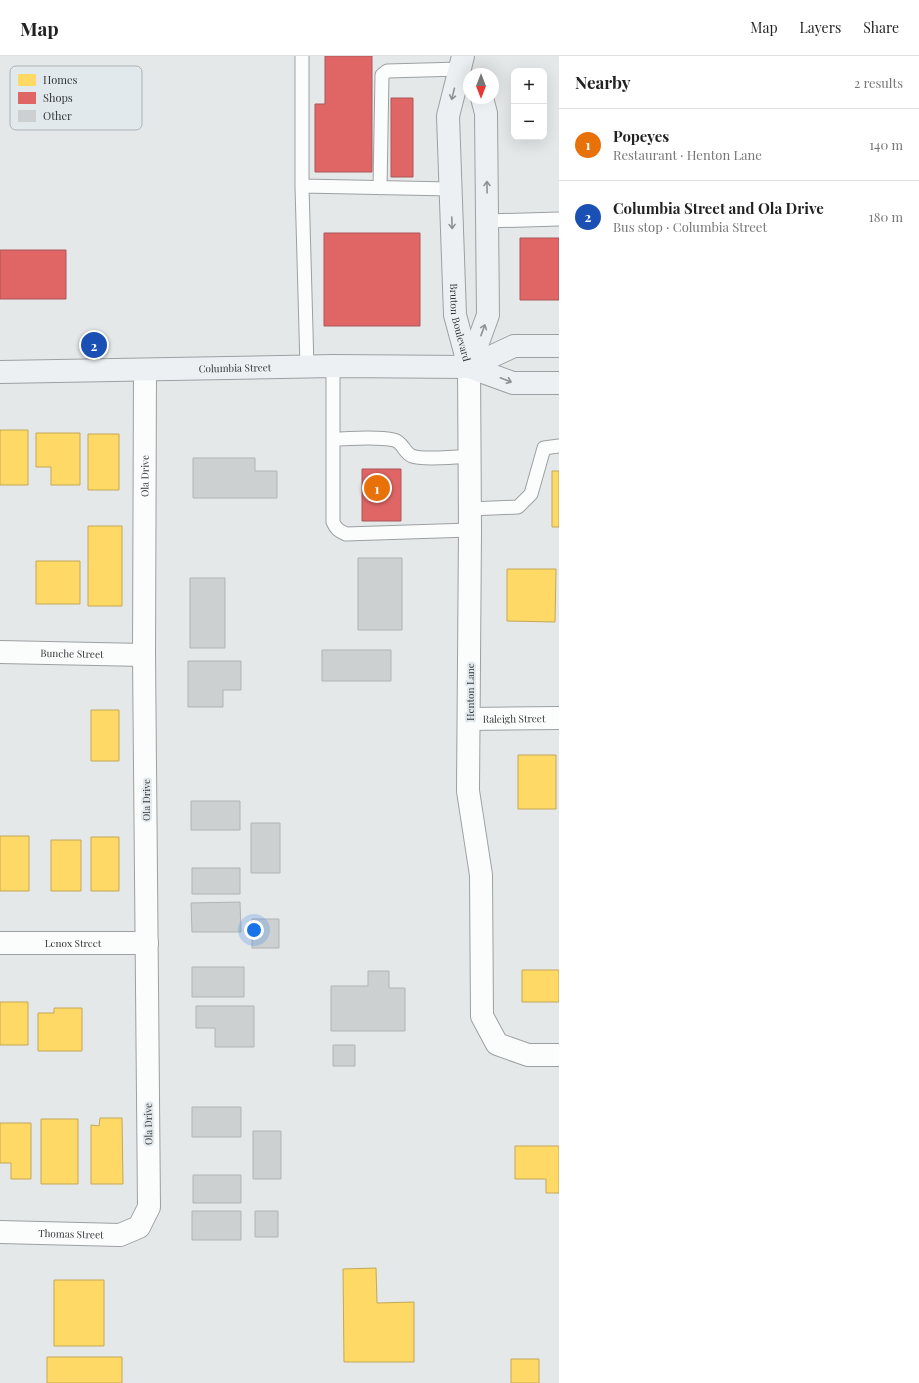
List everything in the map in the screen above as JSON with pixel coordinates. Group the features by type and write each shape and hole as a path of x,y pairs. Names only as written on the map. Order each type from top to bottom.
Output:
{"street":[{"name":"Bruton Boulevard","path":"467,64 448,116 455,315 469,366"},
{"name":"Bruton Boulevard","path":"469,366 488,315 486,113 484,104"},
{"name":"Columbia Street","path":"469,366 514,346 559,346"},
{"name":"Columbia Street","path":"0,372 307,366 469,366 513,383 559,383"},
{"name":"Henton Lane","path":"469,366 470,719 468,791 481,875 482,1016 497,1044 528,1055 559,1055"},
{"name":"Ola Drive","path":"140,1227 149,1207 144,655 145,370"},
{"name":"Bunche Street","path":"0,652 144,655"},
{"name":"Raleigh Street","path":"470,719 559,718"},
{"name":"Lenox Street","path":"0,943 147,943"},
{"name":"Thomas Street","path":"0,1232 120,1235 140,1227"}],"lane":[{"path":"302,56 302,186 307,366"},
{"path":"380,188 382,75 387,71 467,64"},
{"path":"302,186 451,189"},
{"path":"487,221 559,219"},
{"path":"332,366 333,522 339,532 346,534 470,519 518,507 532,494 544,448 559,446"},
{"path":"332,439 394,440 401,444 411,456 421,458 470,456"}],"building: Homes":[{"path":"0,430 28,430 28,485 0,485"},
{"path":"36,433 80,433 80,485 51,485 51,467 36,467"},
{"path":"88,434 119,434 119,490 88,490"},
{"path":"552,471 559,471 559,527 552,527"},
{"path":"88,526 122,526 122,606 88,606"},
{"path":"36,561 80,561 80,604 36,604"},
{"path":"507,569 556,569 555,622 507,621"},
{"path":"91,710 119,710 119,761 91,761"},
{"path":"518,755 556,755 556,809 518,809"},
{"path":"0,836 29,836 29,891 0,891"},
{"path":"91,837 119,837 119,891 91,891"},
{"path":"51,840 81,840 81,891 51,891"},
{"path":"522,970 559,970 559,1002 522,1002"},
{"path":"0,1002 28,1002 28,1045 0,1045"},
{"path":"54,1008 82,1008 82,1051 38,1051 38,1013 54,1013"},
{"path":"100,1118 122,1118 123,1184 91,1184 91,1125 99,1126"},
{"path":"41,1119 78,1119 78,1184 41,1184"},
{"path":"0,1123 31,1123 31,1179 11,1179 11,1163 0,1163"},
{"path":"515,1146 559,1146 559,1193 546,1193 546,1179 515,1179"},
{"path":"376,1268 377,1303 414,1302 414,1362 344,1362 343,1269"},
{"path":"54,1280 104,1280 104,1346 54,1346"},
{"path":"47,1357 122,1357 122,1383 47,1383"},
{"path":"511,1359 539,1359 539,1383 511,1383"}],"building: Shops":[{"path":"325,56 372,56 372,172 315,172 315,104 325,104"},
{"path":"391,98 413,98 413,177 391,177"},
{"path":"324,233 420,233 420,326 324,326"},
{"path":"520,238 559,238 559,300 520,300"},
{"path":"0,250 66,250 66,299 0,299"},
{"path":"362,469 401,469 401,521 362,521"}],"building: Other":[{"path":"193,458 255,458 255,471 277,471 277,498 193,498"},
{"path":"358,558 402,558 402,630 358,630"},
{"path":"190,578 225,578 225,648 190,648"},
{"path":"322,650 391,650 391,681 322,681"},
{"path":"188,661 241,661 241,690 223,690 223,707 188,707"},
{"path":"191,801 240,801 240,830 191,830"},
{"path":"251,823 280,823 280,873 251,873"},
{"path":"192,868 240,868 240,894 192,894"},
{"path":"240,902 241,932 192,932 191,903"},
{"path":"252,919 279,919 279,948 252,948"},
{"path":"192,967 244,967 244,997 192,997"},
{"path":"368,971 389,971 389,988 405,988 405,1031 331,1031 331,986 368,986"},
{"path":"196,1006 254,1006 254,1047 215,1047 215,1028 196,1028"},
{"path":"333,1045 355,1045 355,1066 333,1066"},
{"path":"192,1107 241,1107 241,1137 192,1137"},
{"path":"253,1131 281,1131 281,1179 253,1179"},
{"path":"193,1175 241,1175 241,1203 193,1203"},
{"path":"192,1211 241,1211 241,1240 192,1240"},
{"path":"255,1211 278,1211 278,1237 255,1237"}],"place":[{"name":"Columbia Street and Ola Drive","path":"94,345"},
{"name":"Popeyes","path":"377,488"}]}
